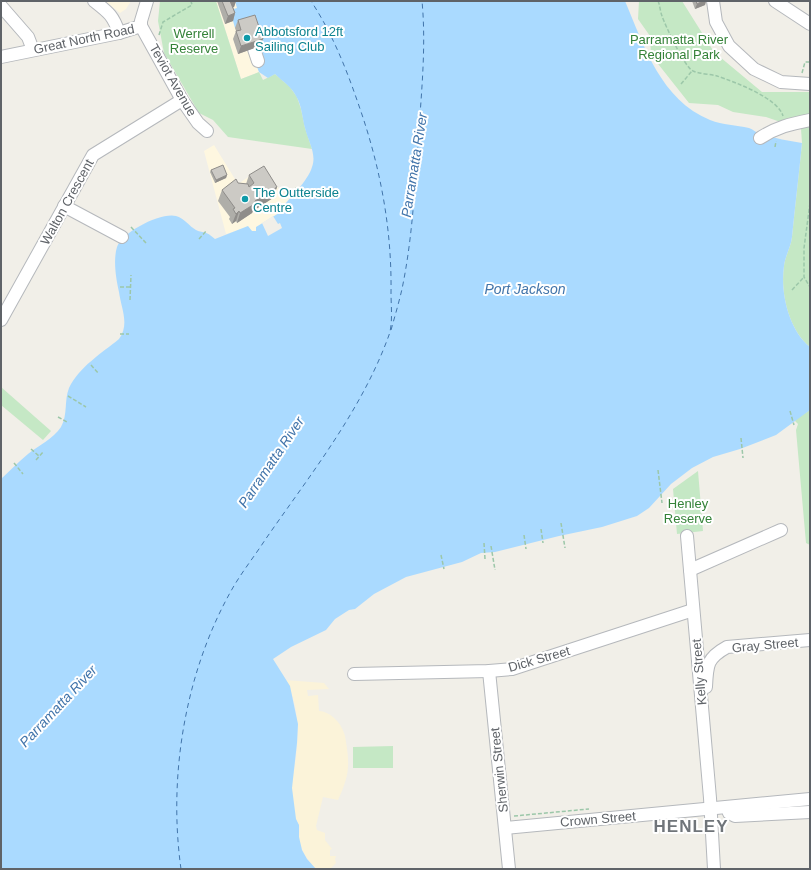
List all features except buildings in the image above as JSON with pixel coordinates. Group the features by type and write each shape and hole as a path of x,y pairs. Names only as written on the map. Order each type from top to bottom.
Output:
{"street":[{"path":"94,1 111,14 119,33"},
{"name":"Great North Road","path":"1,57 119,33 142,26 141,21 147,1"},
{"path":"713,1 716,22 729,46 754,69 781,82 804,84"},
{"path":"775,1 810,24"},
{"path":"1,6 28,37 33,50"},
{"name":"Teviot Avenue","path":"142,26 182,100 198,123 207,131"},
{"path":"254,49 258,61"},
{"name":"Walton Crescent","path":"1,320 93,155 182,100"},
{"path":"760,138 772,130 786,125 810,120"},
{"path":"64,206 122,237"},
{"path":"690,570 781,530"},
{"name":"Kelly Street","path":"687,536 711,809 714,869"},
{"name":"Dick Street","path":"354,674 489,671 512,669 693,610"},
{"name":"Gray Street","path":"703,718 706,673 710,659 717,652 727,647 810,640"},
{"name":"Sherwin Street","path":"489,671 509,869"},
{"name":"Crown Street","path":"505,828 810,799"},
{"path":"727,807 729,813 736,816 810,812"}],"path":[{"path":"157,40 163,22 192,5 191,1"},
{"path":"658,1 662,16 678,49 692,71 717,76 755,91 770,100 782,111 786,125"},
{"path":"804,84 805,62 810,62"},
{"path":"681,84 692,71"},
{"path":"296,188 300,192"},
{"path":"810,203 804,248 804,277 810,287"},
{"path":"131,227 146,243"},
{"path":"199,239 207,230"},
{"path":"130,300 131,275"},
{"path":"792,290 804,277"},
{"path":"120,287 131,287"},
{"path":"120,334 129,334"},
{"path":"91,364 99,374"},
{"path":"68,396 86,407"},
{"path":"790,412 794,425"},
{"path":"58,417 67,422"},
{"path":"741,438 743,458"},
{"path":"31,449 39,456"},
{"path":"36,460 43,452"},
{"path":"14,464 23,474"},
{"path":"658,470 662,503"},
{"path":"562,523 565,548"},
{"path":"541,530 543,543"},
{"path":"524,535 526,549"},
{"path":"484,543 485,559"},
{"path":"491,546 495,570"},
{"path":"441,556 444,569"}],"shaded area":[{"path":"105,1 131,1 126,9 120,13"},
{"path":"216,1 235,1 237,8 262,51 257,66 259,72 241,79"},
{"path":"214,145 238,184 257,171 290,197 279,213 256,231 252,231 248,227 226,234 204,151"}],"green space":[{"name":"Werrell Reserve","path":"160,1 216,1 241,79 259,72 263,80 275,74 290,87 297,97 312,149 228,137 213,120 199,113 164,53 158,21"},
{"name":"Parramatta River Regional Park","path":"639,1 682,1 714,52 762,92 810,92 810,347 803,340 791,321 783,288 785,262 792,237 802,143 801,129 766,117 733,112 718,105 689,103 651,55 650,36 638,19"},
{"path":"1,387 51,431 43,440 1,405"},
{"path":"810,410 810,545 806,543 796,430 798,424 794,420"},
{"name":"Henley Reserve","path":"698,471 703,531 677,534 673,489"},
{"path":"393,746 393,768 353,768 353,747"}],"sand":[{"path":"285,680 324,683 329,689 307,690 308,696 318,695 319,711 324,712 336,719 342,727 345,736 348,754 348,769 345,783 338,800 323,797 316,826 317,830 325,833 325,840 332,849 330,850 330,856 336,856 336,863 330,869 316,869 305,855 300,843 299,825 295,817 292,791 298,727 293,698"}],"water":[{"name":"Port Jackson","path":"235,1 625,1 639,36 656,70 679,99 693,111 715,122 749,128 760,134 802,143 792,237 784,266 783,288 791,321 803,340 810,347 810,410 776,435 740,449 713,457 692,468 671,484 649,508 637,516 602,527 495,552 481,553 462,562 406,577 374,594 355,609 349,610 335,619 326,630 291,647 273,659 290,686 298,724 292,788 302,850 307,859 316,869 1,869 1,479 24,457 58,431 63,422 69,388 73,380 91,361 119,339 122,333 124,328 124,316 115,270 116,252 120,241 126,235 143,224 161,217 169,216 179,217 196,230 207,233 215,239 248,226 252,231 256,231 256,227 279,213 279,211 307,178 312,167 313,152 306,133 298,100 292,89 275,74 268,78 259,72 252,54 262,50 252,23 235,28 230,10 237,8"}],"pier":[{"path":"273,216 278,224 280,223 282,228 268,236 262,223"}],"ferry route":[{"path":"181,869 177,798 179,762 184,726 192,690 202,656 215,623 235,584 334,441 365,390 378,363 389,335 391,325 391,269 387,221 373,150 358,103 343,64 326,26 311,1"},
{"path":"391,330 406,269 413,209 423,65 424,33 422,1"}],"place":[{"name":"Abbotsford 12ft Sailing Club","path":"247,38"},
{"name":"The Outterside Centre","path":"245,199"}],"district":[{"name":"HENLEY","path":"691,826"}],"water label":[{"name":"Parramatta River","path":"414,165"},
{"name":"Parramatta River","path":"271,462"},
{"name":"Parramatta River","path":"58,706"}]}
